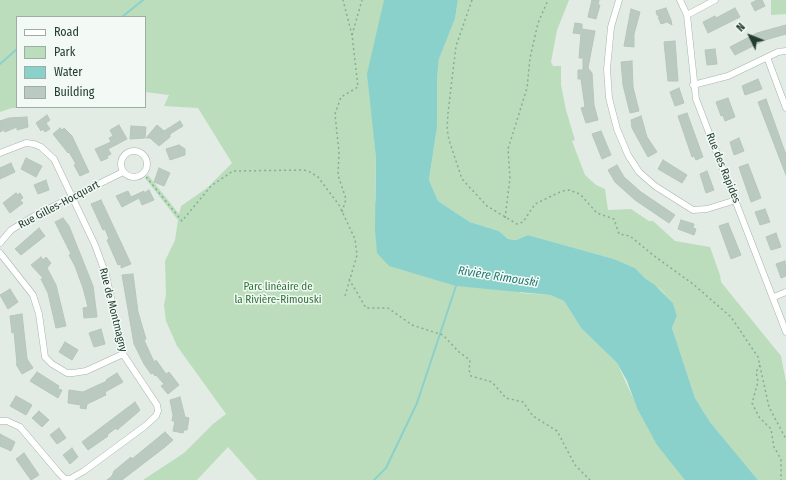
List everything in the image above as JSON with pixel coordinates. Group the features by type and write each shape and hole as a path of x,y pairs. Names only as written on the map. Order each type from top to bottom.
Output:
{"street":[{"path":"619,0 611,27 607,69 610,98 617,129 628,155 639,172 655,186 693,210 707,210 736,200"},
{"name":"Rue des Rapides","path":"680,0 688,15 693,85 696,99 774,297 786,332"},
{"path":"688,15 715,0"},
{"path":"693,85 728,76 778,52 786,51"},
{"path":"767,57 786,108"},
{"name":"Rue de Montmagny","path":"0,153 26,143 34,144 41,147 54,160 95,245 106,275 123,354 157,405 158,411 156,416 145,426 75,477 65,479 20,427 7,421 0,421"},
{"path":"136,150 144,155 146,159 146,168 143,173 133,177 123,172 120,163 124,154 136,150"},
{"name":"Rue Gilles-Hocquart","path":"0,243 11,230 36,215 123,172"},
{"path":"0,253 34,295 39,314 45,358 52,364 67,373 73,373 86,371 123,354"},
{"path":"774,297 786,292"}],"path":[{"path":"342,212 346,199 338,175 339,152 336,114 341,97 358,87 352,35 343,0"},
{"path":"352,35 362,0"},
{"path":"472,0 456,46 452,67 447,128 462,179 487,206 505,218 520,224 535,204 562,191 569,190 580,194 597,214 614,219 619,234 630,236 693,284 731,317 758,357 761,364 769,407 786,439"},
{"path":"505,218 510,178 508,149 527,88 530,58 538,23 548,0"},
{"path":"143,173 182,221 211,186 234,171 304,170 310,172 318,177 353,231 357,246 357,255 345,296"},
{"path":"350,279 366,308 388,308 412,325 443,335 459,352 470,360 469,370 471,376 492,382 506,398 523,402 533,416 557,431 575,465 590,480"},
{"path":"761,364 756,372 758,382 752,403 758,417 771,429 774,447 781,459 781,480"}],"green space":[{"name":"Parc linéaire de la Rivière-Rimouski","path":"0,0 387,0 369,80 376,158 375,201 521,293 550,295 564,301 581,328 617,363 633,398 688,480 257,480 228,447 197,480 143,480 184,453 213,424 226,414 177,346 166,321 164,305 166,295 165,261 175,240 178,220 145,178 148,175 179,214 181,206 207,188 232,163 198,108 164,106 169,95 146,92 146,16 16,16 16,108 0,112"},
{"path":"458,0 569,0 557,30 551,62 553,66 561,66 561,85 566,110 575,140 572,141 585,175 596,185 605,189 608,210 631,209 649,221 653,221 675,241 710,247 721,282 781,356 786,382 786,480 758,480 710,422 695,398 672,328 677,316 673,303 660,289 646,279 635,268 614,259 528,235 516,240 508,239 499,231 470,222 438,201 429,180 436,134 437,79 439,59 455,19"},
{"path":"771,0 786,0 786,14 771,15"}],"water":[{"name":"Rivière Rimouski","path":"384,0 458,0 455,19 439,59 437,79 437,127 429,180 438,201 470,222 499,231 508,239 516,240 528,235 614,259 635,268 646,279 655,285 673,303 677,316 672,328 695,398 710,422 758,480 685,480 657,445 637,408 627,381 617,363 581,328 564,301 550,295 456,286 389,266 377,253 375,230 376,158 367,74"}],"building":[{"path":"592,0 599,0 598,5 600,5 596,19 588,17"},
{"path":"757,0 762,0 765,6 755,11 751,3"},
{"path":"666,8 672,25 667,22 661,24 658,17 661,17 657,15 656,11"},
{"path":"735,8 740,17 708,33 703,22 715,16 716,18"},
{"path":"631,9 640,12 634,34 634,47 624,46"},
{"path":"575,23 582,24 582,29 595,31 588,68 592,73 594,105 598,120 586,123 581,108 585,107 581,79 578,79 578,70 583,70 583,58 579,58 581,34 573,33"},
{"path":"786,25 786,34 765,40 735,55 730,47 757,33"},
{"path":"675,41 678,81 668,81 664,42"},
{"path":"715,49 717,64 707,65 705,50"},
{"path":"632,61 633,87 639,111 630,113 623,85 621,62"},
{"path":"758,79 762,89 745,95 742,86"},
{"path":"679,88 684,103 675,106 670,92"},
{"path":"728,98 735,117 725,121 723,115 721,116 716,102"},
{"path":"766,99 786,155 786,175 758,102"},
{"path":"687,113 703,157 696,160 694,156 692,157 678,116"},
{"path":"47,115 50,120 46,123 50,129 45,132 43,129 41,131 36,123"},
{"path":"641,116 647,137 657,152 648,157 632,128 631,120"},
{"path":"27,117 28,127 17,130 17,127 5,132 4,130 0,132 0,121 9,118"},
{"path":"180,121 183,126 170,134 170,137 159,146 150,138 146,138 157,125 164,131"},
{"path":"119,125 127,139 108,149 111,154 107,156 108,158 101,161 95,149 111,142 109,138 113,136 110,130"},
{"path":"131,126 146,127 145,138 130,139"},
{"path":"60,128 62,130 64,128 72,136 89,172 80,176 74,165 76,164 69,152 68,153 53,134"},
{"path":"601,131 611,155 602,159 592,134"},
{"path":"739,138 744,151 734,155 730,142"},
{"path":"179,145 185,149 185,155 170,160 166,149"},
{"path":"26,158 42,166 36,177 21,169"},
{"path":"663,160 687,175 682,183 658,169"},
{"path":"11,163 15,172 0,179 0,168"},
{"path":"748,164 761,198 751,202 739,167"},
{"path":"617,165 624,177 641,192 675,215 669,223 635,200 615,182 608,170"},
{"path":"159,168 170,173 164,186 154,182"},
{"path":"707,171 714,190 706,193 700,174"},
{"path":"46,180 49,190 38,194 34,185"},
{"path":"149,190 154,200 142,205 139,198 122,207 116,196 128,191 131,197"},
{"path":"16,193 17,195 20,193 23,198 20,200 23,203 10,213 3,203"},
{"path":"101,200 131,264 121,268 121,264 118,265 107,240 109,239 105,229 103,230 91,204"},
{"path":"765,209 770,222 760,225 755,212"},
{"path":"63,218 69,226 93,286 97,317 84,318 83,308 88,307 83,288 75,266 69,255 71,254 55,222"},
{"path":"681,220 694,224 693,228 696,229 694,235 678,229"},
{"path":"728,223 741,255 731,259 719,226"},
{"path":"39,228 45,236 21,255 15,249"},
{"path":"776,233 781,247 771,250 766,237"},
{"path":"41,257 43,260 46,257 51,263 47,268 56,285 66,326 56,328 48,293 41,279 43,278 31,265"},
{"path":"785,261 786,276 781,278 776,264"},
{"path":"133,274 138,312 146,339 144,340 154,362 156,360 166,374 169,372 179,385 168,394 161,386 164,384 156,375 155,376 153,373 151,374 144,364 134,344 122,275"},
{"path":"10,289 18,302 8,309 0,295"},
{"path":"22,314 27,359 33,368 22,374 16,364 14,332 12,333 10,316"},
{"path":"101,329 105,344 94,347 89,333"},
{"path":"65,342 78,350 72,360 59,352"},
{"path":"37,372 59,386 58,389 62,390 58,398 30,381"},
{"path":"117,373 123,382 105,392 106,395 87,404 86,409 80,408 81,405 68,403 69,390 83,392 107,381 106,380"},
{"path":"16,396 32,405 26,415 10,406"},
{"path":"180,397 185,417 189,418 187,430 184,430 183,433 173,431 175,421 172,421 173,415 170,400"},
{"path":"135,402 140,410 117,430 116,428 107,435 108,436 88,450 82,442"},
{"path":"39,411 49,420 42,427 32,418"},
{"path":"59,428 66,438 57,444 50,435"},
{"path":"165,432 173,440 165,447 122,480 107,480 112,476 114,471 131,457 132,459"},
{"path":"0,434 15,442 11,451 0,446"},
{"path":"72,448 78,457 70,464 63,455"},
{"path":"24,453 39,475 31,480 16,459"}],"waterway":[{"path":"123,16 143,0"},
{"path":"0,64 16,50"},
{"path":"374,480 386,468 417,403 456,286"}]}
